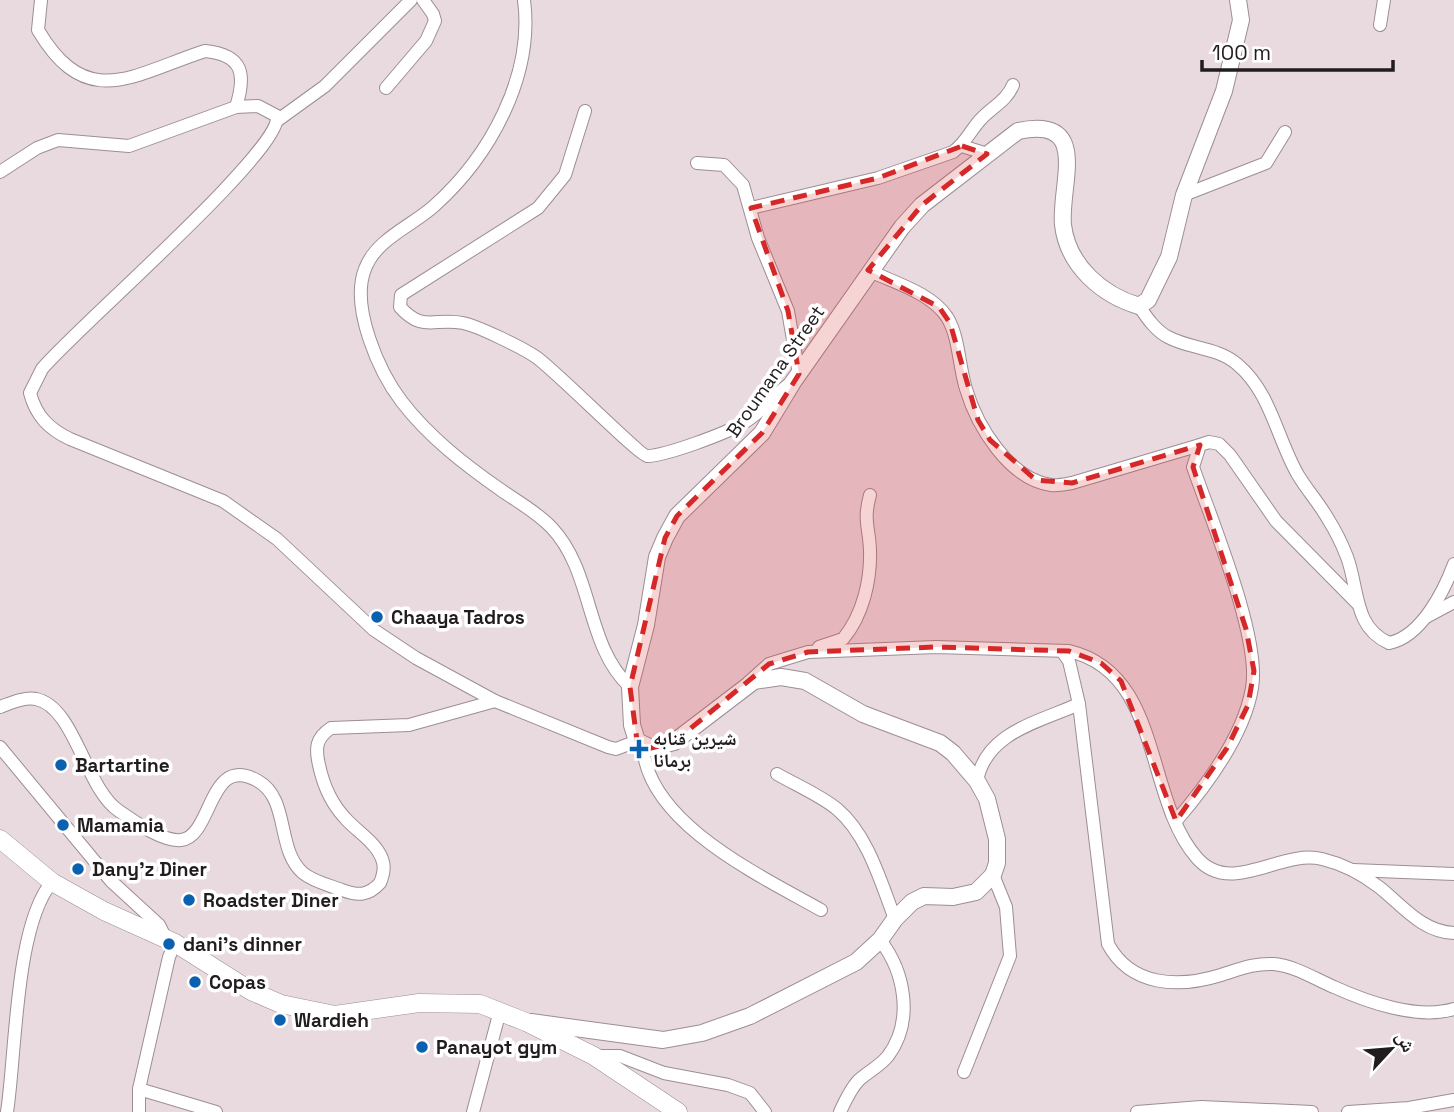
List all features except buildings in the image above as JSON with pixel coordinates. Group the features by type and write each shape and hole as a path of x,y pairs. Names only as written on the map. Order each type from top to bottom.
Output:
{"main road":[{"path":"0,839 52,882 104,911 171,941 251,990 281,1004 321,1014 439,1002 481,1004 526,1022 594,1056 678,1112"}],"street":[{"path":"41,0 38,30 61,62 78,73 92,79 121,82 205,51 217,52 239,66 243,77 236,107"},
{"path":"411,0 325,86 278,120 267,141 232,181 53,355 32,386 32,401 44,421 55,432 223,501 245,514 374,630 416,658 495,701 616,749 640,744 660,748 674,742 709,718 778,654 832,644 849,632 869,582 870,547 864,518 870,495"},
{"path":"386,88 432,32 433,14 423,0"},
{"path":"524,0 524,55 512,94 480,150 443,196 374,253 360,286 363,317 388,382 403,404 453,454 536,513 557,534 577,569 608,661 630,687"},
{"path":"1238,0 1241,20 1233,60 1184,195 1169,257 1148,300 1139,306 1158,331 1170,339 1209,349 1228,358 1237,363 1254,383 1274,417 1297,474 1329,520 1348,558 1357,603 1362,619 1370,631 1389,643 1405,638 1422,619 1454,564"},
{"path":"1380,25 1384,0"},
{"path":"751,208 878,178 962,146 981,118 1006,97 1013,85"},
{"path":"0,172 49,142 70,139 114,147 129,146 236,107 258,106 272,112 278,120"},
{"path":"585,111 565,175 537,208 407,290 401,295 400,307 412,320 428,324 463,323 533,355 588,401 635,451 648,456 713,437 745,423 796,378 788,311 758,238 743,185 724,165 697,163"},
{"name":"Broumana Street","path":"640,744 632,725 630,687 646,625 657,557 671,526 762,433 796,378 870,271 922,205 1018,131 1037,127 1055,133 1063,142 1068,157 1063,224 1070,248 1097,285 1118,300 1139,306"},
{"path":"1184,195 1266,163 1285,132"},
{"path":"962,146 987,153"},
{"path":"870,271 939,307 950,323 966,391 978,420 990,440 1015,466 1036,480 1052,485 1072,483 1200,445 1219,444 1230,455 1276,521 1357,603"},
{"path":"1176,821 1197,797 1227,748 1248,705 1254,671 1247,629 1194,467 1200,445"},
{"path":"1422,619 1454,602"},
{"path":"769,664 807,653 923,647 1062,651 1084,655 1101,663 1121,681 1159,768 1176,821 1198,859 1216,873 1237,874 1294,857 1309,856 1352,870 1378,886 1427,926 1454,933"},
{"path":"1062,651 1069,661 1079,704 1108,944 1126,970 1157,980 1194,982 1255,964 1273,964 1298,970 1339,989 1391,1006 1438,1013 1454,1009"},
{"path":"526,1022 663,1040 702,1033 750,1016 856,962 880,940 912,902 924,896 965,896 976,892 993,875 999,851 987,799 977,781 940,743 863,714 805,681 765,678 745,686"},
{"path":"0,707 34,699 54,708 111,804 144,826 173,839 185,839 194,832 225,780 237,775 257,780 273,796 289,853 297,867 312,879 353,894 363,894 380,883 383,862 373,845 343,816 331,798 317,756 316,745 321,734 331,728 409,725 495,701"},
{"path":"977,781 980,765 988,751 1000,740 1079,704"},
{"path":"640,744 647,773 686,824 755,872 821,910"},
{"path":"0,747 111,881 159,925 171,941 139,1089 139,1112"},
{"path":"777,774 837,809 852,826 878,875 895,919"},
{"path":"1352,870 1454,874"},
{"path":"964,1072 1010,956 1006,907 993,875"},
{"path":"7,1112 21,971 39,903 52,882"},
{"path":"840,1112 854,1086 887,1058 900,1028 904,997 900,976 880,940"},
{"path":"473,1112 500,1011"},
{"path":"594,1056 620,1056 664,1073 728,1085 750,1093 765,1112"},
{"path":"139,1089 216,1112"},
{"path":"1348,1112 1409,1108 1454,1100"},
{"path":"1137,1112 1201,1107 1312,1112"}],"highlighted area":[{"path":"962,146 987,154 922,205 868,270 939,307 950,323 978,420 990,440 1036,480 1072,483 1200,445 1193,467 1246,629 1254,671 1248,705 1227,748 1176,821 1121,681 1101,663 1069,651 936,647 808,652 769,664 674,742 651,748 637,741 630,687 665,538 677,516 762,433 799,374 788,311 751,208 878,178"}],"place":[{"name":"Chaaya Tadros","path":"377,617"},
{"name":"شيرين قنابه برمانا","path":"639,749"},
{"name":"Bartartine","path":"61,765"},
{"name":"Mamamia","path":"63,825"},
{"name":"Dany'z Diner","path":"78,869"},
{"name":"Roadster Diner","path":"189,900"},
{"name":"dani's dinner","path":"169,944"},
{"name":"Copas","path":"195,982"},
{"name":"Wardieh","path":"280,1020"},
{"name":"Panayot gym","path":"422,1047"}]}
